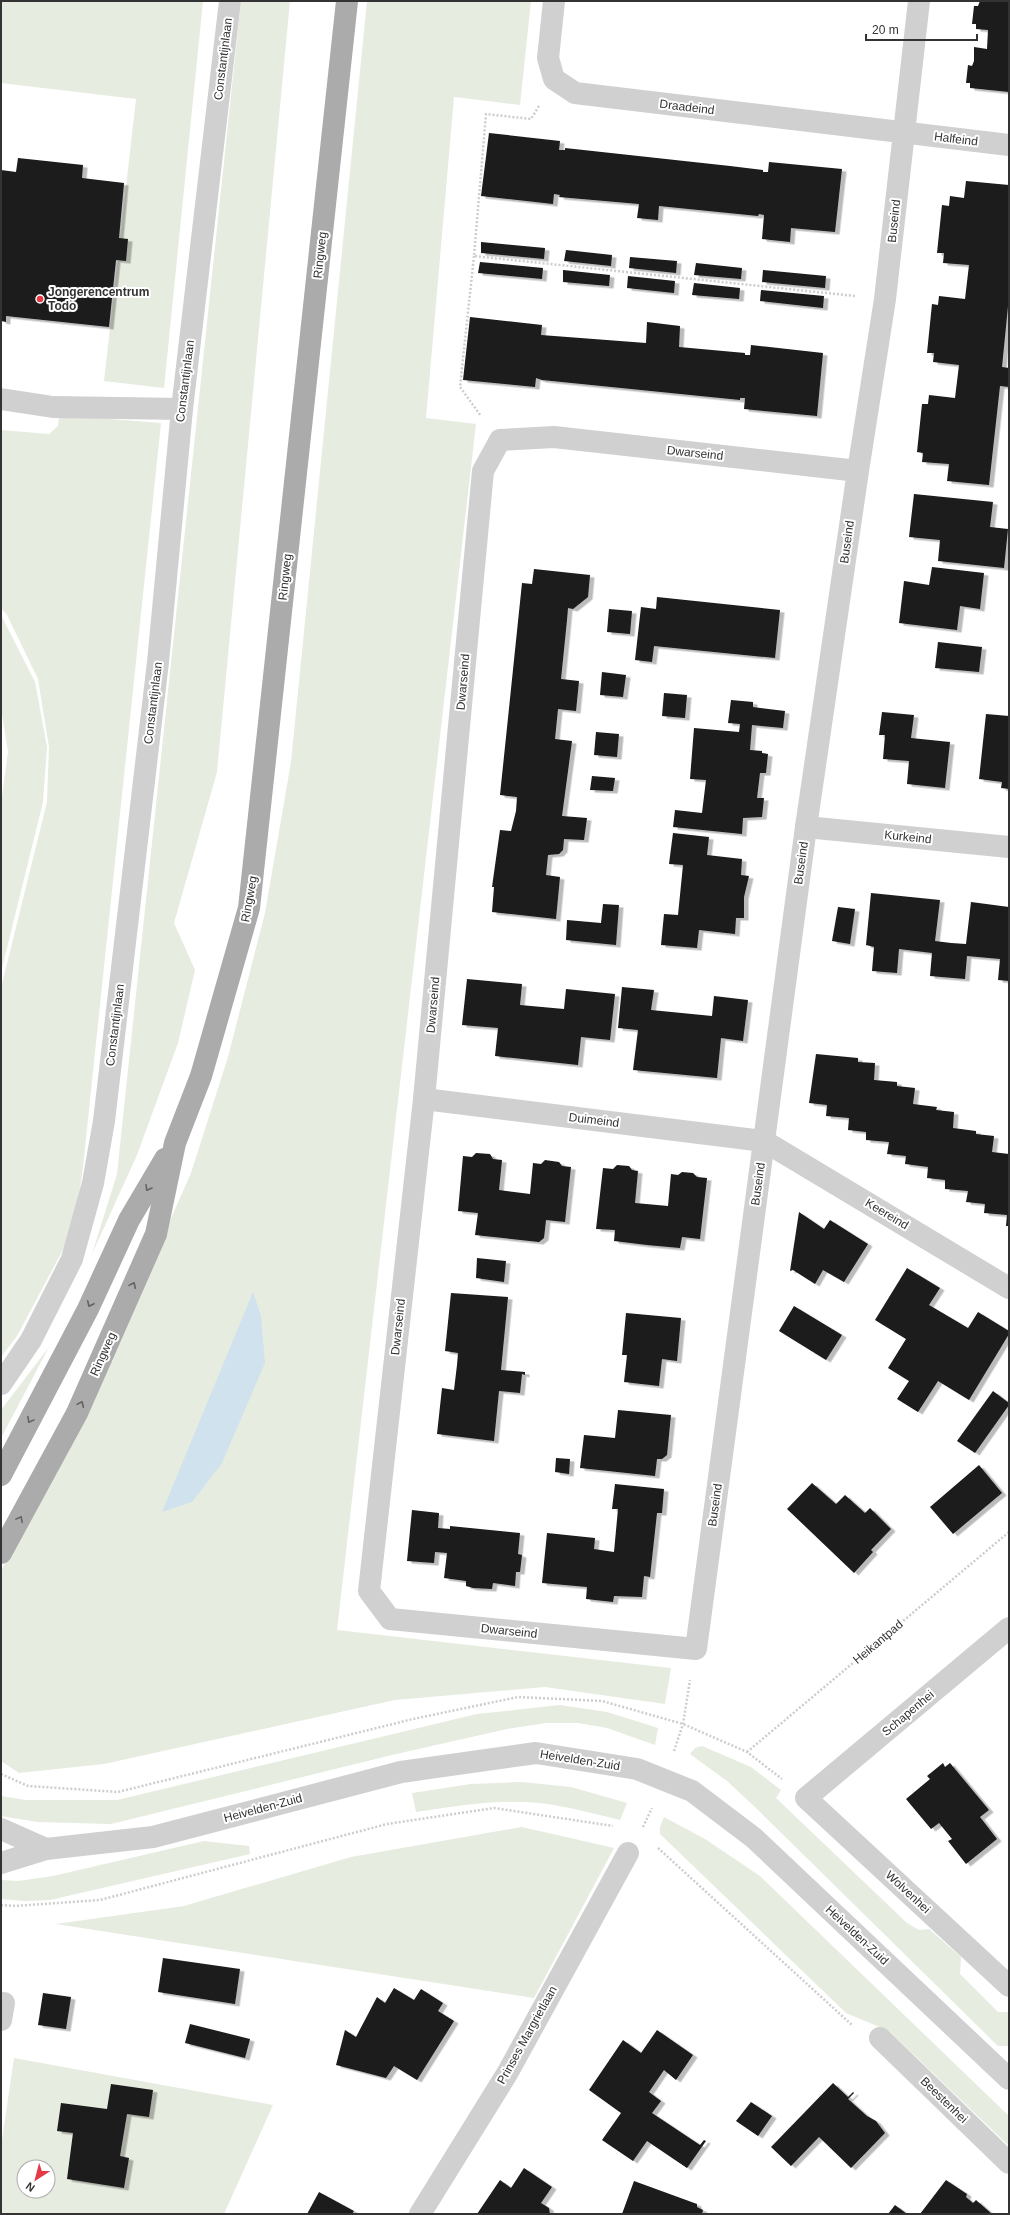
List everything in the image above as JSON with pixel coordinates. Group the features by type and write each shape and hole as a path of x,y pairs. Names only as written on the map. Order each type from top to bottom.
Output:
{"main road":[{"name":"Ringweg","path":"1,1554 77,1413 156,1234 175,1143 201,1076 250,908 347,1"},
{"name":"Ringweg","path":"1,1475 84,1316 129,1220 175,1143"}],"street":[{"name":"Constantijnlaan","path":"1,1384 31,1340 72,1259 93,1183 105,1114 156,677 182,410 230,1"},
{"path":"554,1 548,58 554,79"},
{"name":"Buseind","path":"696,1649 806,827 858,471 885,299 919,1"},
{"name":"Draadeind","path":"554,79 575,93 903,132"},
{"name":"Halfeind","path":"903,132 1009,145"},
{"path":"1,399 53,407 182,410"},
{"name":"Dwarseind","path":"696,1649 390,1619 368,1592 424,1099 483,471 500,440 554,437 858,471"},
{"name":"Kurkeind","path":"806,827 1009,847"},
{"name":"Duimeind","path":"424,1099 764,1141"},
{"name":"Keereind","path":"764,1141 1009,1288"},
{"name":"Schapenhei","path":"806,1798 1009,1628"},
{"name":"Heivelden-Zuid","path":"1,1863 46,1849 154,1837 401,1772 536,1753 637,1769 692,1791 754,1838 1009,2078"},
{"name":"Wolvenhei","path":"806,1798 1009,1986"},
{"path":"1,1829 46,1849"},
{"name":"Prinses Margrietlaan","path":"420,2214 508,2072 628,1853"},
{"name":"Beestenhei","path":"880,2038 1009,2163"}],"path":[{"path":"500,440 460,387 474,256 486,114 531,119 554,79"},
{"path":"474,256 885,299"},
{"name":"Heikantpad","path":"747,1752 1009,1532"},
{"path":"683,1724 696,1649"},
{"path":"1,1905 15,1906 100,1900 387,1824 494,1808 605,1823 619,1828"},
{"path":"652,1844 708,1893 848,2023 880,2038"}],"shaded area":[{"path":"1,1 203,1 164,388 104,381 136,99 1,83"},
{"path":"241,1 290,1 217,772 174,923 195,970 178,1043 137,1155 92,1254 117,1174"},
{"path":"367,1 531,1 520,105 454,97 426,418 476,424 337,1630 671,1668 665,1704 545,1687 395,1700 104,1764 19,1773 1,1761 1,1571 113,1350 191,1173 228,1057 265,913 291,762"},
{"path":"59,415 161,423 83,1167 78,1201 66,1244 17,1336 1,1357 1,988 47,802 49,747 38,679 7,615 1,608 1,430 49,434 58,426"},
{"path":"1,615 35,682 47,747 43,802 1,972 1,804 8,752 1,708"},
{"path":"49,1347 1,1438 1,1410"},
{"path":"560,1705 607,1712 658,1728 655,1745 607,1728 578,1723 546,1723 507,1729 392,1755 111,1824 37,1822 1,1816 1,1796 26,1800 117,1800 477,1714"},
{"path":"702,1746 751,1767 781,1790 776,1798 907,1923 919,1930 929,1929 961,1957 960,1974 998,2012 1009,2012 1009,2046 998,2046 756,1808 727,1781 690,1754 695,1748"},
{"path":"522,1782 571,1787 627,1803 620,1820 554,1805 520,1802 485,1803 416,1812 412,1793 471,1784"},
{"path":"664,1817 705,1839 760,1876 1009,2116 1009,2146 889,2031 846,2013 660,1834 660,1827"},
{"path":"522,1827 614,1848 534,1998 56,1924 184,1906 351,1857"},
{"path":"204,1841 249,1846 250,1854 50,1900 24,1901 1,1899 1,1880 18,1881 53,1876"},
{"path":"14,2058 273,2105 224,2214 1,2214 1,2147"}],"water":[{"path":"253,1292 261,1316 265,1363 222,1463 192,1502 162,1512"}],"building":[{"path":"980,1 1009,1 1009,92 970,88 970,83 966,83 968,65 972,66 974,61 974,47 987,49 988,30 976,29 976,24 972,24 974,6 978,6"},
{"path":"489,133 560,141 559,150 565,150 565,148 763,170 763,172 768,172 769,162 842,169 835,232 791,228 790,242 762,239 764,215 759,214 758,216 659,206 658,220 637,218 639,204 559,197 560,195 554,194 553,204 481,196"},
{"path":"18,158 83,165 82,178 124,183 119,238 128,239 126,261 116,260 109,327 6,316 6,322 1,321 1,170 16,172"},
{"path":"966,181 1009,185 1009,296 1002,367 1009,368 1009,387 1000,386 989,485 947,481 949,464 922,462 923,453 917,452 922,404 928,404 929,395 955,398 959,365 933,362 934,353 927,353 932,304 938,305 939,296 965,299 969,265 943,263 944,253 937,253 942,205 949,206 950,196 964,198"},
{"path":"481,242 545,248 544,259 481,253"},
{"path":"566,250 612,255 611,266 564,261"},
{"path":"630,257 677,261 676,273 629,268"},
{"path":"480,262 543,268 542,279 478,273"},
{"path":"696,263 742,268 741,279 694,275"},
{"path":"563,270 610,275 609,286 563,282"},
{"path":"763,270 826,276 825,288 762,282"},
{"path":"628,276 675,281 674,293 627,288"},
{"path":"694,283 740,288 739,299 692,295"},
{"path":"761,290 824,296 823,308 760,301"},
{"path":"470,317 542,325 541,335 646,343 647,322 680,326 679,347 745,353 745,355 750,355 751,345 823,353 817,416 744,409 745,398 740,398 740,400 542,380 536,378 535,387 463,380"},
{"path":"914,494 993,502 990,527 1008,529 1004,568 938,561 940,540 909,537"},
{"path":"932,567 984,573 980,609 960,606 957,630 899,623 904,581 929,585"},
{"path":"534,569 590,575 588,597 573,609 568,608 561,679 579,681 576,711 558,709 555,739 572,741 562,816 587,818 584,840 564,839 563,850 559,854 548,855 546,875 560,877 556,919 492,912 494,887 492,887 500,830 511,831 516,811 517,797 500,795 522,583 532,584"},
{"path":"657,597 780,610 775,658 654,646 652,662 635,660 641,607 656,609"},
{"path":"609,609 632,611 630,634 607,632"},
{"path":"938,642 982,647 979,672 935,668"},
{"path":"602,672 626,675 623,697 600,695"},
{"path":"664,693 687,695 685,718 662,716"},
{"path":"731,700 753,702 753,707 785,711 783,728 752,725 750,750 762,751 762,753 768,754 766,773 760,773 757,798 764,798 762,817 743,818 742,834 673,827 675,810 702,813 706,780 690,779 694,728 739,732 740,724 728,723"},
{"path":"882,712 914,715 911,738 950,742 945,788 907,784 909,761 883,759 885,735 879,735"},
{"path":"986,714 1009,716 1009,789 1001,788 1002,782 979,779"},
{"path":"596,732 619,734 617,757 594,755"},
{"path":"592,776 615,778 613,791 590,790"},
{"path":"673,833 709,837 707,855 742,859 741,875 749,876 744,897 744,918 736,918 735,934 699,930 697,948 661,945 664,914 678,915 683,865 669,864"},
{"path":"871,893 940,900 935,941 951,943 966,944 971,902 1009,907 1009,981 998,980 1000,959 967,956 965,979 930,976 932,953 899,949 897,973 872,971 874,947 866,945"},
{"path":"603,904 619,905 616,945 566,940 567,920 601,923"},
{"path":"838,907 855,909 850,944 832,941"},
{"path":"467,979 522,984 520,1005 564,1009 566,989 615,994 610,1040 581,1037 578,1065 495,1056 498,1028 462,1025"},
{"path":"622,987 654,990 651,1010 712,1016 714,996 748,1000 743,1041 721,1038 717,1078 633,1070 638,1030 618,1028"},
{"path":"816,1054 858,1058 858,1062 875,1063 874,1080 897,1082 897,1086 915,1088 913,1104 937,1107 936,1110 954,1112 953,1128 976,1131 976,1134 994,1136 992,1152 1009,1154 1009,1226 1006,1226 1007,1215 984,1213 985,1204 966,1202 968,1191 945,1189 945,1180 927,1178 928,1167 905,1164 906,1156 887,1154 889,1142 866,1140 866,1132 848,1130 849,1118 826,1116 827,1105 809,1103"},
{"path":"476,1153 490,1154 493,1159 502,1160 499,1190 530,1194 533,1163 541,1164 545,1160 559,1162 562,1166 571,1167 565,1222 546,1220 544,1238 539,1242 475,1235 478,1213 458,1211 463,1156 472,1157"},
{"path":"617,1165 629,1166 632,1170 638,1171 635,1203 668,1206 671,1174 678,1175 682,1172 693,1173 697,1177 707,1178 700,1239 682,1237 680,1248 647,1245 614,1241 615,1230 596,1229 603,1168 613,1169"},
{"path":"799,1212 824,1229 830,1220 868,1244 844,1282 823,1270 815,1284 793,1270 790,1271"},
{"path":"477,1258 506,1261 504,1282 476,1278"},
{"path":"907,1268 940,1288 929,1305 968,1328 978,1312 1009,1331 1009,1334 969,1400 938,1381 918,1412 897,1399 909,1381 888,1368 906,1339 875,1320"},
{"path":"451,1293 508,1297 501,1370 525,1372 525,1375 522,1374 520,1393 499,1391 494,1441 437,1434 442,1388 454,1390 457,1365 458,1353 445,1351"},
{"path":"794,1306 842,1335 826,1360 779,1331"},
{"path":"626,1313 681,1318 677,1361 662,1359 659,1386 624,1382 627,1355 622,1355"},
{"path":"993,1391 1009,1403 1009,1405 975,1453 957,1441"},
{"path":"618,1410 671,1415 667,1455 662,1459 657,1459 655,1476 580,1468 584,1435 615,1438"},
{"path":"556,1458 570,1459 569,1474 555,1472"},
{"path":"979,1465 1002,1493 953,1534 930,1507"},
{"path":"812,1483 836,1504 845,1495 865,1513 870,1508 891,1529 871,1550 873,1552 854,1573 787,1509"},
{"path":"615,1484 664,1489 662,1513 657,1513 650,1577 644,1576 642,1597 614,1596 613,1602 586,1599 587,1587 542,1583 547,1533 595,1538 594,1549 614,1552 618,1509 612,1509"},
{"path":"412,1510 439,1513 438,1528 450,1529 450,1526 520,1533 518,1554 522,1555 520,1572 516,1572 515,1586 493,1583 492,1589 473,1588 466,1586 466,1581 444,1578 447,1553 435,1552 434,1563 407,1561"},
{"path":"943,1763 945,1767 950,1763 989,1810 980,1817 997,1839 966,1864 948,1841 952,1839 939,1823 931,1829 906,1799 930,1779 927,1776"},
{"path":"163,1958 240,1969 235,2004 158,1992"},
{"path":"394,1988 414,2000 421,1989 443,2003 438,2011 454,2021 417,2080 394,2066 386,2078 336,2065 345,2030 356,2037 377,1997 385,2003"},
{"path":"43,1993 71,1997 66,2029 38,2025"},
{"path":"190,2024 250,2039 245,2058 185,2043"},
{"path":"657,2030 693,2055 676,2080 664,2070 649,2092 661,2101 652,2113 700,2145 704,2140 706,2141 687,2168 647,2141 633,2161 602,2140 621,2113 589,2090 623,2040 641,2053"},
{"path":"833,2083 848,2097 853,2092 854,2093 848,2099 867,2116 876,2121 885,2133 851,2168 819,2137 791,2166 771,2147"},
{"path":"111,2084 153,2090 149,2117 127,2114 120,2156 129,2158 124,2188 67,2179 73,2133 57,2131 61,2103 107,2109"},
{"path":"751,2102 772,2116 758,2136 736,2121"},
{"path":"524,2168 552,2187 541,2203 549,2208 550,2214 477,2214 500,2180 511,2188"},
{"path":"946,2180 967,2194 966,2197 973,2203 976,2200 992,2214 920,2214"},
{"path":"634,2181 697,2204 697,2207 703,2210 702,2214 622,2214"},
{"path":"319,2192 354,2211 352,2214 307,2214"},
{"path":"895,2205 907,2214 888,2214"}],"place":[{"name":"Jongerencentrum Todo","path":"40,299"}]}
